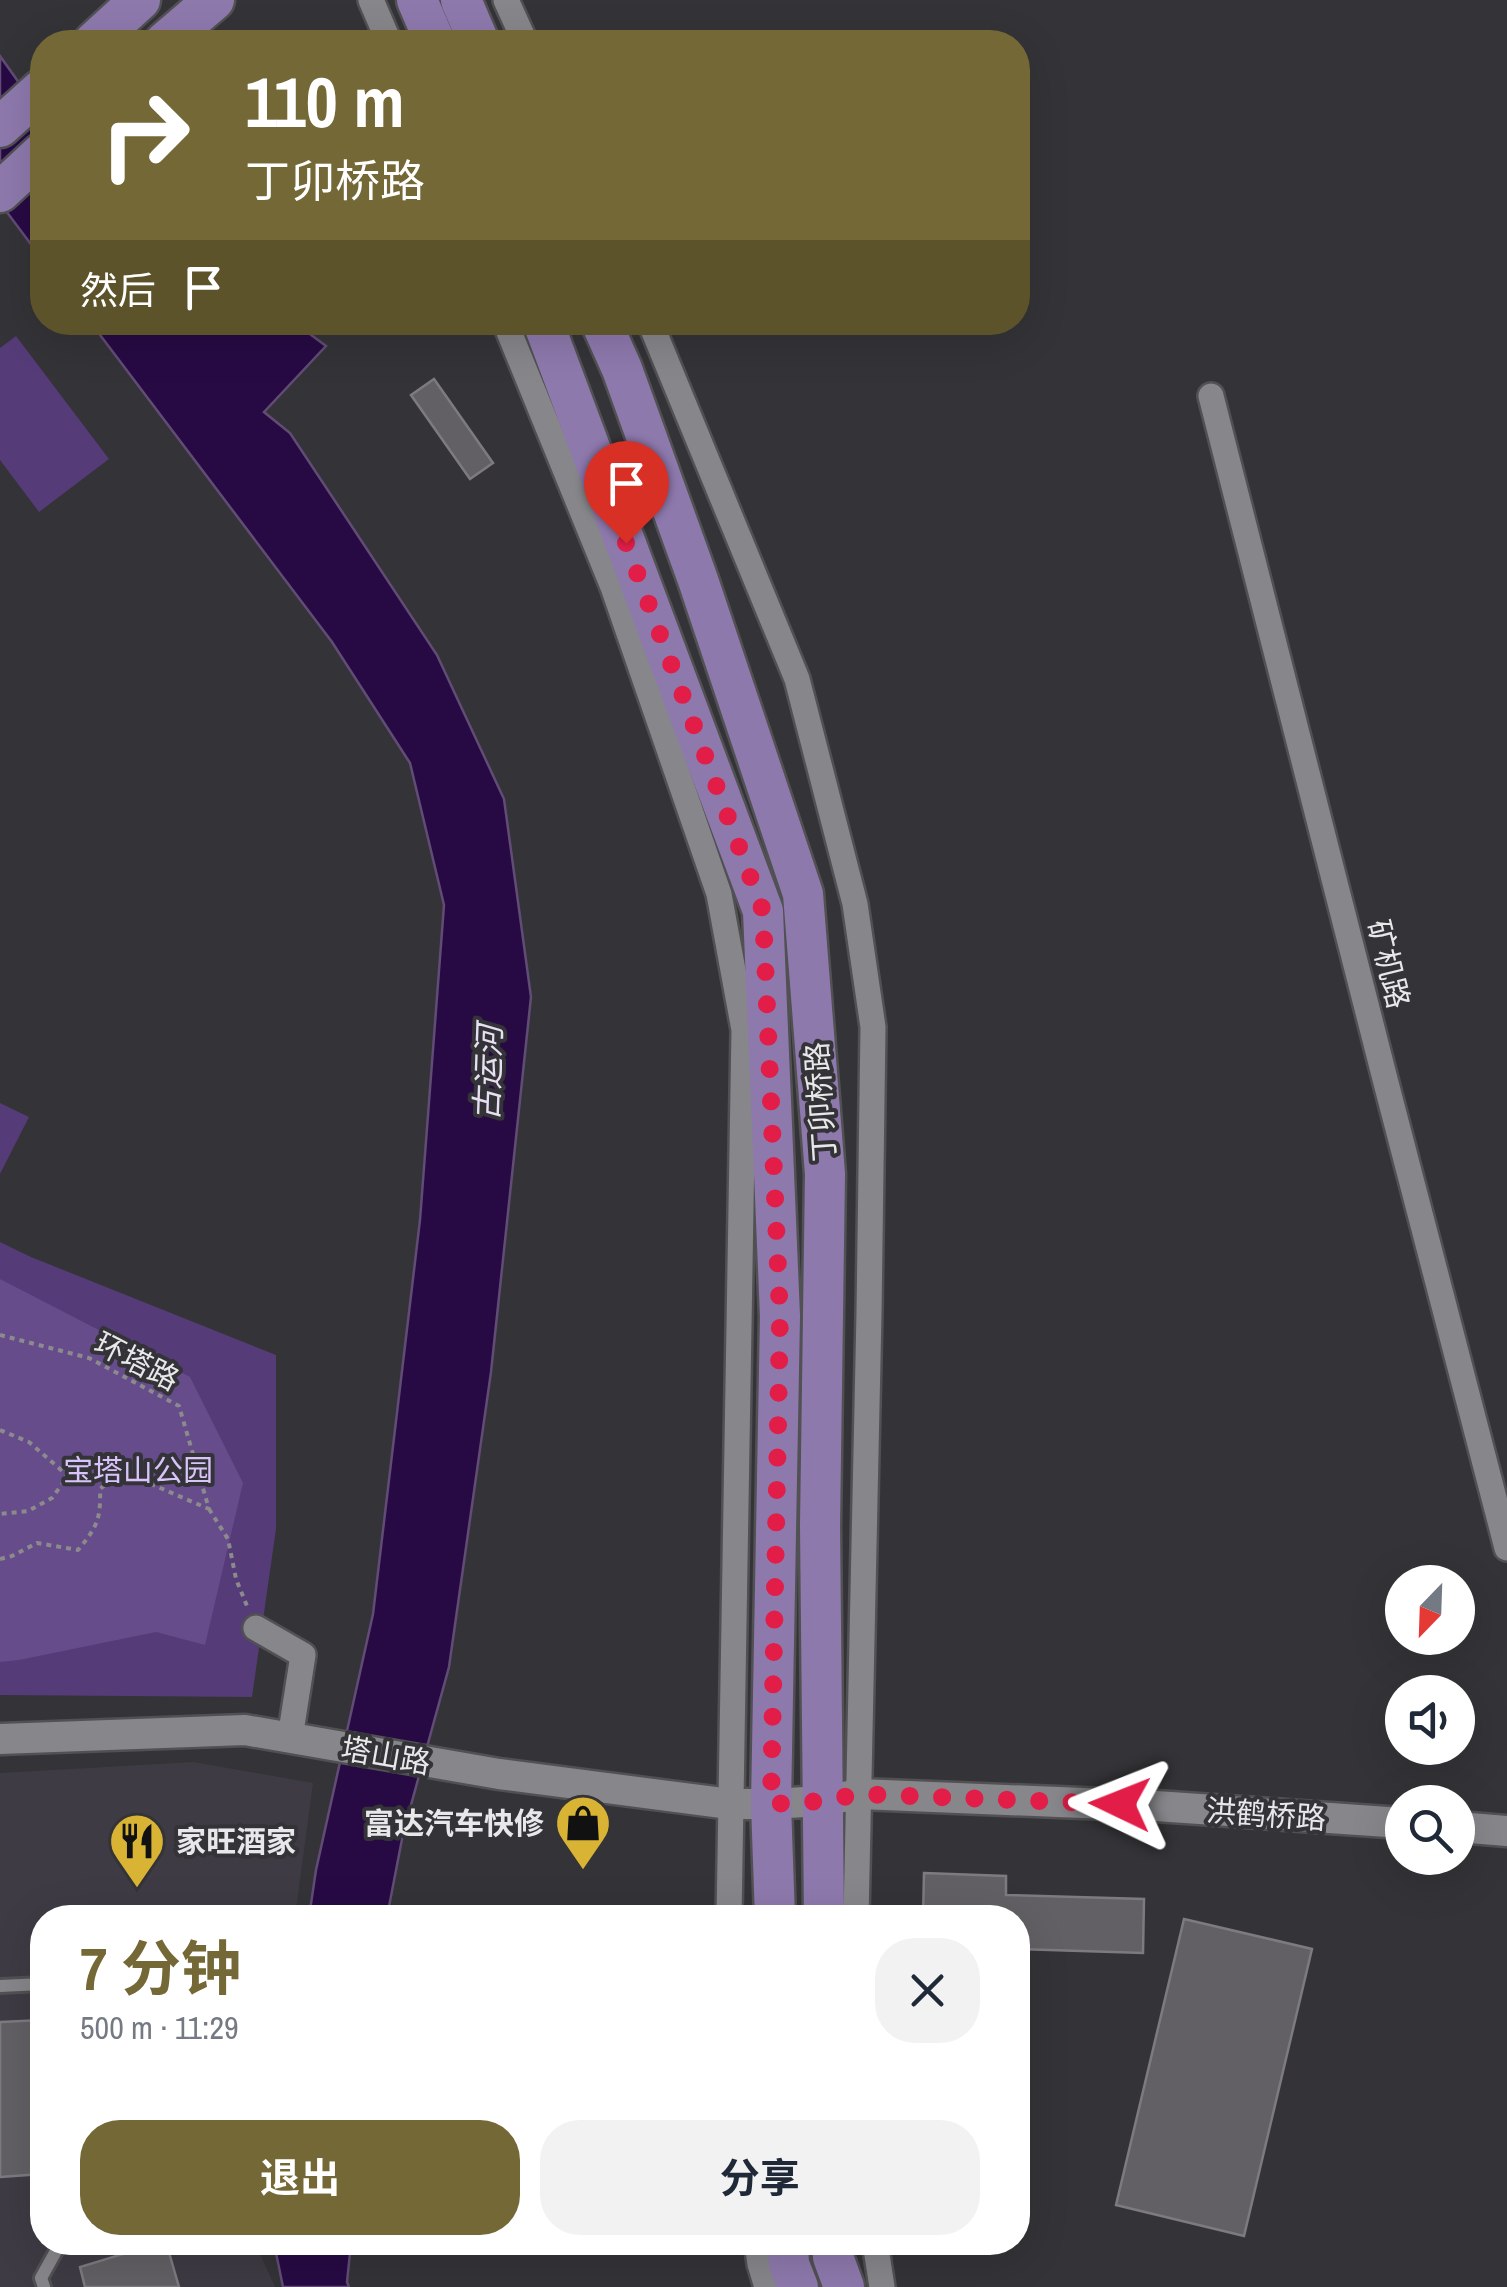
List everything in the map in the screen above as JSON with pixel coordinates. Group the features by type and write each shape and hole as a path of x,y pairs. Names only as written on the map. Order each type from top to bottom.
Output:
{"main road":[{"path":"107,30 140,0"},
{"path":"179,30 214,0"},
{"path":"417,0 430,30"},
{"path":"462,0 474,30"},
{"path":"0,127 30,100"},
{"path":"0,192 30,164"},
{"name":"丁卯桥路","path":"549,335 763,911 780,1316 771,1804 775,1905"},
{"name":"丁卯桥路","path":"608,335 698,580 803,894 825,1174 820,1526 841,1798 826,1905"},
{"path":"789,2255 798,2287"},
{"path":"833,2255 844,2287"}],"street":[{"path":"371,0 384,30"},
{"path":"506,0 520,30"},
{"path":"510,335 613,586 719,894 744,1030 730,1905"},
{"path":"655,335 797,680 856,904 873,1027 841,1798 854,1905"},
{"name":"矿机路","path":"1211,396 1507,1548"},
{"path":"256,1628 303,1655 290,1738"},
{"name":"塔山路","path":"0,1739 245,1730 498,1774 730,1804 771,1804"},
{"name":"洪鹤桥路","path":"771,1804 841,1798 1156,1806 1385,1822"},
{"path":"1475,1828 1507,1831"},
{"path":"759,2255 767,2287"},
{"path":"877,2255 882,2287"}],"lane":[{"path":"0,1986 30,1985"},
{"path":"44,2287 41,2278 54,2255"}],"path":[{"name":"环塔路","path":"0,1335 89,1358 179,1406 209,1509 228,1540 236,1578 256,1628"},
{"path":"0,1430 29,1442 68,1476"},
{"path":"0,1514 28,1511 52,1498 68,1476 86,1464 144,1481 209,1509"},
{"path":"0,1559 37,1543 78,1550 101,1514 100,1489 119,1474"}],"shaded area":[{"path":"194,1762 313,1783 297,1905 30,1905 30,2255 260,2255 275,2287 0,2287 0,1773"}],"green space":[{"path":"16,336 109,459 39,512 0,460 0,348"},
{"path":"0,1103 29,1117 0,1174"},
{"name":"宝塔山公园","path":"0,1242 276,1355 276,1529 252,1697 0,1695"},
{"name":"宝塔山公园","path":"0,1279 190,1377 243,1483 205,1645 156,1632 0,1662"}],"water":[{"path":"0,56 30,98 30,243 0,203"},
{"name":"古运河","path":"100,335 311,335 326,346 264,412 290,433 437,655 504,799 531,997 491,1372 449,1667 403,1834 389,1905 311,1905 373,1614 420,1220 444,905 410,763 332,642"},
{"path":"276,2255 350,2255 349,2287 283,2287"}],"building":[{"path":"434,379 493,463 470,479 411,395"},
{"path":"924,1873 1006,1876 1006,1895 1144,1899 1143,1953 1030,1949 1030,1905 923,1905"},
{"path":"1184,1919 1312,1949 1244,2236 1116,2205"},
{"path":"30,2021 30,2175 0,2177 0,2022"},
{"path":"119,2255 170,2255 179,2287 85,2287 80,2267"}],"place":[{"name":"富达汽车快修","path":"583,1872"},
{"name":"家旺酒家","path":"137,1890"}],"route":[{"path":"626,543 763,911 780,1316 771,1804 860,1794 1120,1804"}]}
